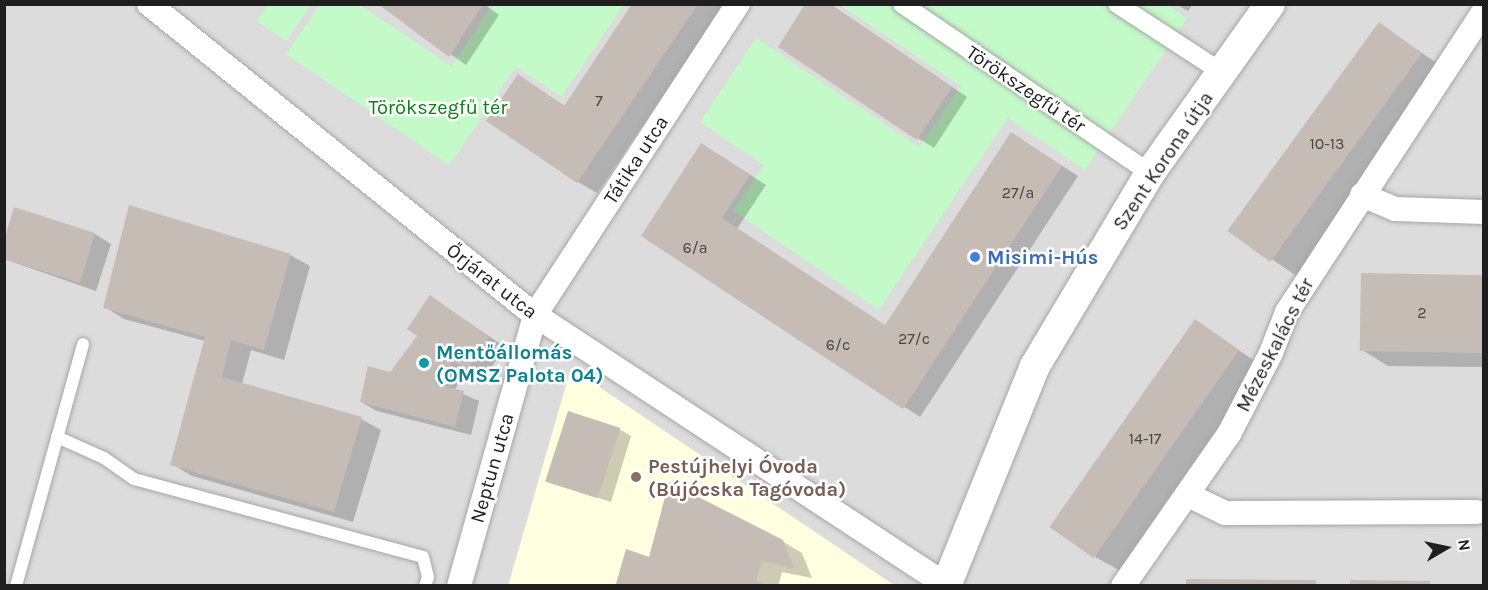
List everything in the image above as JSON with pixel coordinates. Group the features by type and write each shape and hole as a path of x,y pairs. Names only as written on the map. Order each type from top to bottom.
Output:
{"street":[{"name":"Őrjárat utca","path":"149,4 535,315 947,585"},
{"name":"Tátika utca","path":"535,315 738,4"},
{"name":"Törökszegfű tér","path":"902,4 1149,173"},
{"path":"1118,4 1223,73"},
{"name":"Szent Korona útja","path":"947,585 1035,366 1149,173 1223,73 1270,4"},
{"name":"Mézeskalács tér","path":"1124,585 1229,434 1287,312 1484,11"},
{"path":"1362,195 1395,209 1484,212"},
{"name":"Neptun utca","path":"459,585 535,315"},
{"path":"1188,495 1225,513 1476,512"}],"lane":[{"path":"16,585 83,344"},
{"path":"57,437 104,458 134,479 423,557 428,577 425,585"}],"shaded area":[{"path":"5,5 1483,5 1483,585 5,585"},
{"name":"Pestújhelyi Óvoda (Bújócska Tagóvoda)","path":"571,368 894,585 508,586"}],"green space":[{"path":"1166,4 1187,18 1085,170 1008,118 879,310 733,211 764,165 700,122 756,38 919,147 961,86 840,5"},
{"path":"268,5 311,5 286,41 257,21"},
{"name":"Törökszegfű tér","path":"320,5 360,5 451,66 493,5 624,5 561,97 516,67 449,165 286,54"}],"building":[{"path":"378,4 483,4 449,57"},
{"path":"632,4 698,4 577,183 486,121 518,74 564,106"},
{"path":"805,4 830,4 952,87 917,140 778,47"},
{"path":"1379,22 1422,53 1270,262 1227,231"},
{"path":"1011,132 1062,166 903,409 641,236 701,143 750,175 722,218 885,325"},
{"path":"129,205 291,254 264,350 231,340 222,377 362,417 334,512 170,465 205,337 103,308"},
{"path":"14,207 95,233 80,283 5,259 5,237"},
{"path":"1361,273 1484,275 1483,353 1360,351"},
{"name":"Mentőállomás (OMSZ Palota 04)","path":"430,295 489,337 467,370 453,361 436,384 464,391 455,427 360,402 368,366 390,372 417,336 407,329"},
{"path":"1195,319 1239,350 1094,558 1049,527"},
{"path":"568,411 620,428 597,498 545,481"},
{"path":"669,482 783,540 794,568 762,561 756,581 771,586 616,584 626,549 649,557"},
{"path":"1186,579 1316,580 1316,586 1186,586"},
{"path":"1350,580 1430,581 1430,586 1350,586"}],"place":[{"name":"Misimi-Hús","path":"975,257"},
{"name":"Mentőállomás (OMSZ Palota 04)","path":"424,363"},
{"name":"Pestújhelyi Óvoda (Bújócska Tagóvoda)","path":"636,477"}]}
